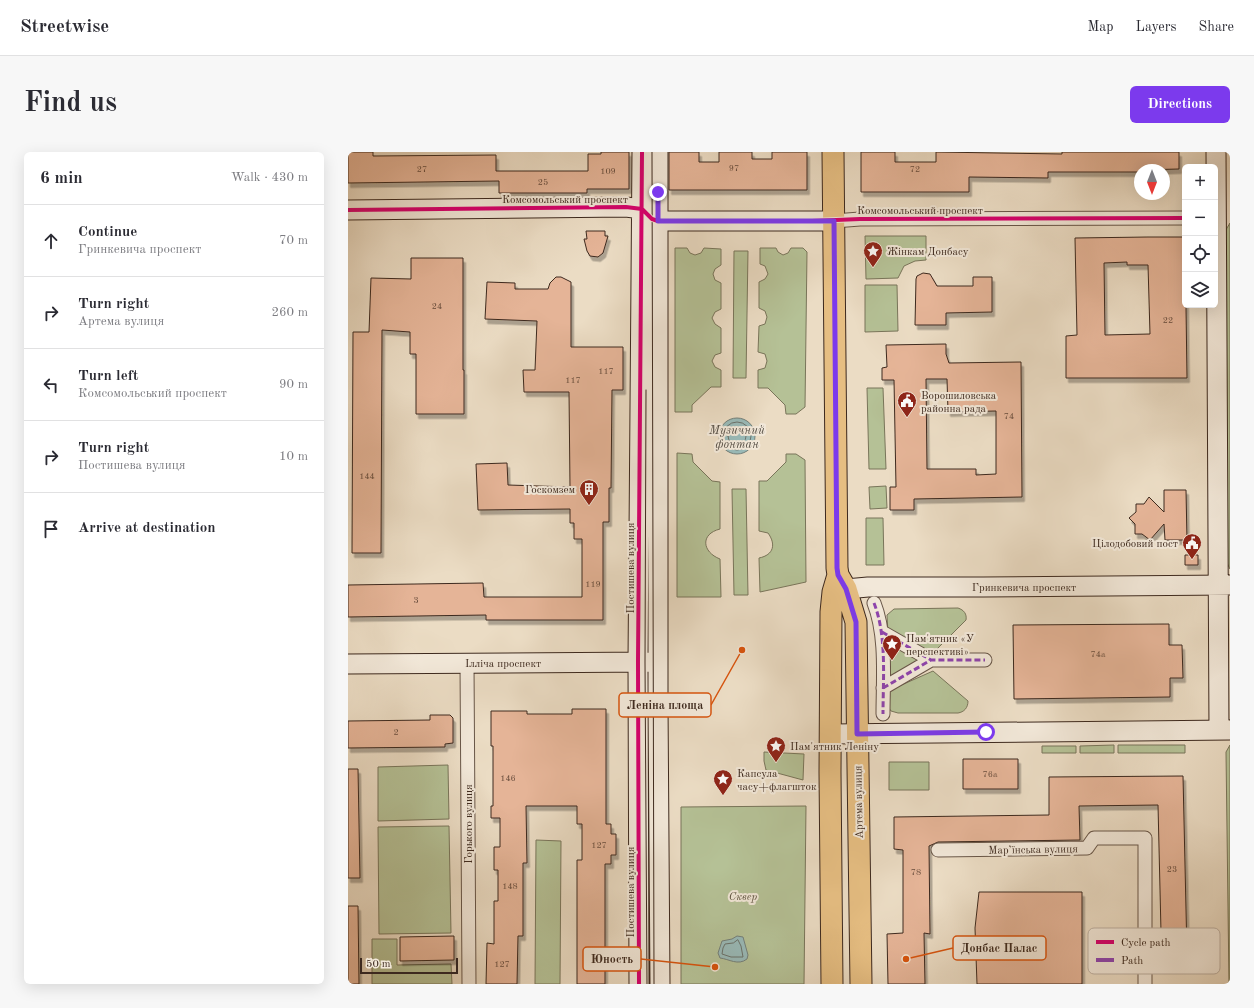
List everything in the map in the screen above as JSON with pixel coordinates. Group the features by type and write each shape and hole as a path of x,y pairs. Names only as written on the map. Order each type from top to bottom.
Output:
{"main road":[{"name":"Артема вулиця","path":"833,152 837,568 856,622 861,984"},
{"name":"Артема вулиця","path":"832,984 831,612 834,592 842,582"},
{"path":"832,960 835,946 840,941 850,941 856,946 860,961"}],"street":[{"name":"Постишева вулиця","path":"639,984 638,662 642,152"},
{"path":"658,152 660,984"},
{"path":"831,734 1224,730 1220,211 1216,152"},
{"name":"Комсомольський проспект","path":"348,210 624,207 642,210 652,219 658,221 1182,218"},
{"name":"Гринкевича проспект","path":"842,582 868,587 1224,585"},
{"path":"874,603 878,612 882,632 883,714"},
{"path":"882,632 931,660 985,660"},
{"path":"883,688 931,660"},
{"name":"Ілліча проспект","path":"348,664 659,662"},
{"name":"Горького вулиця","path":"467,663 469,984"},
{"name":"Мар’їнська вулиця","path":"938,850 1087,848 1094,838 1145,838 1145,928"}],"green space":[{"path":"1230,223 1230,569 1225,559 1224,233"},
{"path":"865,236 926,236 926,260 915,261 904,266 898,278 866,279"},
{"path":"675,248 687,248 690,253 695,255 701,253 704,248 721,249 721,265 715,269 713,274 715,280 721,283 721,309 715,312 712,318 715,324 721,328 721,353 715,355 712,361 715,367 721,370 721,387 711,387 692,405 692,412 675,412"},
{"path":"760,248 776,248 778,252 783,255 788,253 791,248 803,248 807,252 805,407 796,414 786,414 785,405 768,388 758,388 758,370 765,368 767,361 765,354 758,352 759,326 765,324 767,317 765,311 759,308 759,282 765,279 768,274 765,266 760,264"},
{"path":"734,251 748,251 746,378 733,378"},
{"path":"865,285 897,285 898,331 865,332"},
{"path":"867,388 883,388 886,469 869,469"},
{"path":"677,453 692,454 693,462 712,481 720,482 720,529 709,535 706,539 706,543 710,552 720,559 721,597 677,597"},
{"path":"786,454 796,454 805,460 806,582 760,592 759,558 764,557 771,552 773,545 771,537 768,533 759,531 759,481 767,481 786,462"},
{"path":"886,486 887,508 870,509 869,487"},
{"path":"732,489 746,489 748,595 734,595"},
{"path":"866,518 883,518 884,565 866,565"},
{"path":"958,608 965,612 966,620 931,655 888,633 887,615 894,609"},
{"path":"887,641 918,655 918,666 887,679"},
{"path":"933,671 968,701 967,706 962,712 898,713 891,711 889,708 888,691"},
{"path":"1114,745 1114,753 1080,753 1080,746"},
{"path":"1118,745 1185,745 1185,753 1118,753"},
{"path":"1230,745 1230,984 1229,984 1226,752"},
{"path":"1042,746 1076,746 1076,753 1042,753"},
{"path":"764,752 804,754 803,780 766,770"},
{"path":"889,762 929,762 929,790 889,790"},
{"path":"448,765 449,819 378,821 378,767"},
{"name":"Сквер","path":"806,806 804,984 681,984 681,807"},
{"path":"449,826 451,933 379,934 378,827"},
{"path":"536,840 561,841 560,984 535,984"},
{"path":"372,939 397,939 397,965 451,964 452,984 372,984"}],"water":[{"name":"Музичний фонтан","path":"741,418 750,423 754,429 754,443 750,449 741,454 733,454 724,449 720,443 719,432 724,423 730,419"},
{"path":"737,936 743,937 748,955 747,959 737,962 720,958 718,953 722,941 732,939"}],"building":[{"path":"348,152 373,152 373,156 496,155 496,171 588,171 588,154 601,154 601,152 629,152 629,189 587,189 587,193 499,193 499,181 348,183"},
{"path":"669,152 699,152 699,162 719,162 719,152 752,152 752,159 772,159 772,152 807,152 807,190 669,190"},
{"path":"861,152 895,152 895,162 936,162 936,152 1062,154 1062,152 1179,152 1179,169 1170,169 1170,164 1134,164 1134,172 1048,172 1048,178 969,177 969,192 861,192"},
{"path":"586,231 605,231 605,236 608,236 603,253 598,257 590,256 587,251 584,239 587,239"},
{"path":"1182,237 1182,308 1186,308 1187,378 1066,378 1066,336 1077,335 1075,238","holes":["1127,262 1127,265 1148,265 1150,334 1105,335 1104,263"]},
{"path":"411,258 463,258 464,414 416,414 416,354 410,354 410,332 382,330 381,553 352,553 353,332 369,332 371,278 411,279"},
{"path":"923,273 930,274 937,286 973,286 973,277 992,277 992,312 946,313 946,325 915,325 916,279 917,276"},
{"path":"556,277 561,277 571,282 571,347 623,347 623,390 612,390 611,488 609,488 609,522 603,522 603,620 486,620 486,615 348,617 348,585 483,583 484,597 582,597 582,539 574,539 574,523 570,523 570,509 478,510 476,464 507,463 508,485 570,487 569,392 524,392 523,370 535,370 537,321 485,319 487,282 515,283 515,289 548,289 550,283"},
{"path":"946,344 946,354 949,363 1021,362 1022,497 914,499 914,510 890,510 890,487 896,487 894,380 882,380 882,368 887,367 886,345","holes":["926,379 947,379 948,412 996,411 996,474 976,475 976,469 927,469"]},
{"path":"1164,490 1186,490 1187,540 1165,540 1164,524 1150,540 1142,534 1135,534 1135,524 1129,518 1136,512 1136,504 1144,504 1149,497 1164,512"},
{"name":"Цілодобовий пост","path":"1185,555 1198,555 1198,565 1185,565"},
{"path":"1169,624 1169,645 1182,645 1183,678 1170,678 1170,697 1014,699 1013,625"},
{"path":"572,709 606,709 606,824 611,824 611,834 616,834 616,855 611,855 611,864 605,864 605,984 577,984 577,860 582,860 582,824 577,824 577,806 526,806 527,863 523,863 523,936 518,936 517,984 486,984 487,943 494,944 494,901 498,901 498,870 494,870 494,847 500,847 500,818 491,818 491,806 493,806 493,746 491,746 491,711 527,711 527,714 572,714"},
{"path":"430,715 450,715 453,718 453,743 445,744 445,747 348,748 348,721 430,720"},
{"path":"963,759 1018,759 1018,789 963,789"},
{"path":"348,769 358,769 360,878 348,878"},
{"path":"1183,776 1186,928 1161,928 1158,805 1079,806 1080,840 938,842 929,846 930,934 924,933 925,984 888,984 887,934 903,933 903,850 894,849 894,817 1049,815 1049,777"},
{"path":"979,892 1082,892 1082,984 977,984 975,928"},
{"path":"348,906 358,906 359,984 348,984"},
{"path":"454,936 454,960 400,961 400,937"}],"tram line":[{"path":"652,152 654,984"},
{"path":"646,390 645,662 647,984"}],"marked path":[{"path":"874,603 883,643 883,714"},
{"path":"882,632 931,660"},
{"path":"883,688 931,660 985,660"}],"cycle path":[{"path":"639,984 638,662 642,152"},
{"path":"348,210 626,207 642,209 652,219 658,221 1182,218"}],"place":[{"name":"Жінкам Донбасу","path":"873,268"},
{"name":"Ворошиловська районна рада","path":"907,418"},
{"name":"Госкомзем","path":"589,506"},
{"name":"Цілодобовий пост","path":"1192,560"},
{"name":"Леніна площа","path":"742,650"},
{"name":"Пам'ятник «У перспективі»","path":"892,661"},
{"name":"Пам'ятник Леніну","path":"776,763"},
{"name":"Капсула часу+флагшток","path":"723,796"},
{"name":"Донбас Палас","path":"906,959"},
{"name":"Юность","path":"715,967"}],"route":[{"path":"658,192 658,221 834,221 837,568 838,575 846,589 856,622 857,734 986,732"}]}
